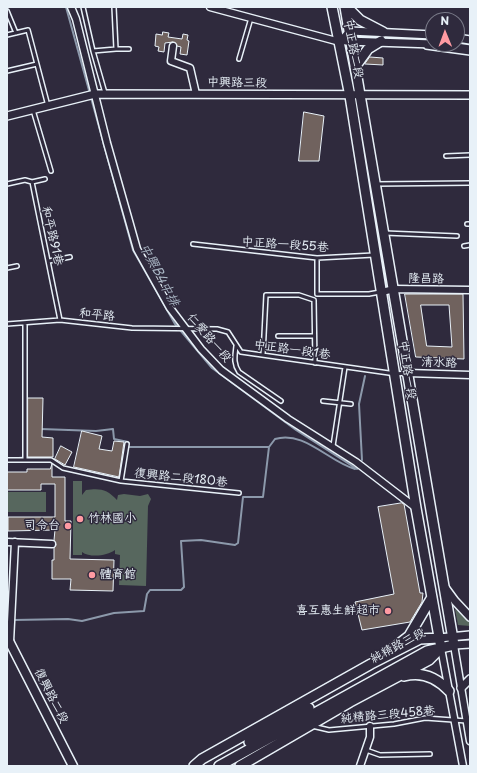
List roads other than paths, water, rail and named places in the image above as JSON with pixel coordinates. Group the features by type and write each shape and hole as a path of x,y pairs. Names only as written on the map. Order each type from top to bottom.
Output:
{"main road":[{"name":"中正路二段","path":"332,7 350,96"},
{"name":"中正路二段","path":"346,7 355,67 361,95"},
{"path":"346,7 360,20 383,32"},
{"path":"355,67 368,49 381,41"},
{"name":"中正路一段","path":"361,95 453,641"},
{"name":"中正路一段","path":"350,96 396,374 416,508 440,643"},
{"path":"371,664 409,636 432,596"},
{"name":"純精路三段","path":"194,766 202,759 371,664 420,639 440,643"},
{"name":"復興路二段","path":"8,640 73,766"},
{"name":"純精路三段","path":"210,766 273,728 440,643 453,641"},
{"name":"純精路三段","path":"240,766 429,660 440,643"},
{"name":"純精路三段","path":"219,766 440,643"},
{"path":"391,680 407,675 417,674 428,676 441,683 449,691"}],"street":[{"name":"仁愛路一段","path":"71,7 76,19 137,249 170,308 201,349 221,370 288,419 356,462 416,508"},
{"path":"210,7 340,42 350,36 383,32 425,35"},
{"path":"350,36 381,41 425,43"},
{"path":"173,46 172,62 190,68 196,94"},
{"name":"中興路三段","path":"7,116 95,94 350,96 470,95"},
{"name":"隆昌路","path":"382,292 394,289 470,290"},
{"name":"清水路","path":"408,373 470,375"},
{"path":"7,542 52,544"},
{"path":"8,640 15,542"},
{"path":"444,586 455,601 470,617"},
{"path":"453,641 470,635"},
{"path":"453,641 470,644"},
{"path":"453,641 470,741"},
{"path":"440,643 463,766"},
{"path":"461,688 470,679"},
{"path":"360,766 370,737 370,726"}],"lane":[{"path":"84,7 85,18 105,94"},
{"path":"114,7 116,49"},
{"path":"7,11 16,33"},
{"path":"76,19 85,18"},
{"path":"239,59 251,18"},
{"path":"7,35 28,30 48,106"},
{"path":"403,42 470,53"},
{"path":"93,51 129,49"},
{"path":"7,71 37,64"},
{"path":"33,110 51,171"},
{"path":"446,156 470,155"},
{"path":"7,184 25,180 32,182 45,179"},
{"name":"和平路91巷","path":"32,182 60,320"},
{"path":"376,184 470,183"},
{"path":"384,233 457,236"},
{"name":"中正路一段55巷","path":"193,244 316,258 376,255"},
{"path":"464,246 470,245"},
{"path":"49,261 70,257"},
{"path":"316,258 317,294 370,294 382,292"},
{"path":"7,268 17,266"},
{"path":"263,355 266,295 299,295 314,300 315,362"},
{"name":"和平路","path":"7,324 60,320 132,328 186,328"},
{"path":"25,459 26,323"},
{"name":"中正路一段1巷","path":"186,328 228,332 234,338 236,346 241,352 396,374 408,373"},
{"path":"278,336 314,336"},
{"path":"236,346 234,360 235,366 239,372 281,401"},
{"path":"333,448 345,367"},
{"path":"323,401 351,404"},
{"name":"復興路二段180巷","path":"121,481 127,444"},
{"name":"復興路二段180巷","path":"7,460 52,460 64,468 121,481 239,492"},
{"name":"純精路三段458巷","path":"311,725 329,730 394,724 425,718 455,722 467,721"},
{"path":"366,750 380,755 430,754"}],"waterway":[{"name":"中興B4中排","path":"66,7 133,250 175,324 212,368 296,430 357,469"},
{"path":"362,460 359,404 365,376"},
{"path":"41,429 96,431 113,429 114,439 128,442 128,447 269,447"},
{"path":"14,620 68,619 82,621 114,613 144,611 147,594 150,590 181,590 184,587 181,541 201,540 235,545 238,543 243,497 263,497 269,447 275,439 286,437 296,439 355,469"},
{"path":"7,459 30,457"}],"place":[{"name":"竹林國小","path":"80,519"},
{"name":"司令台","path":"68,526"},
{"name":"體育館","path":"92,575"},
{"name":"喜互惠生鮮超市","path":"388,611"}]}
